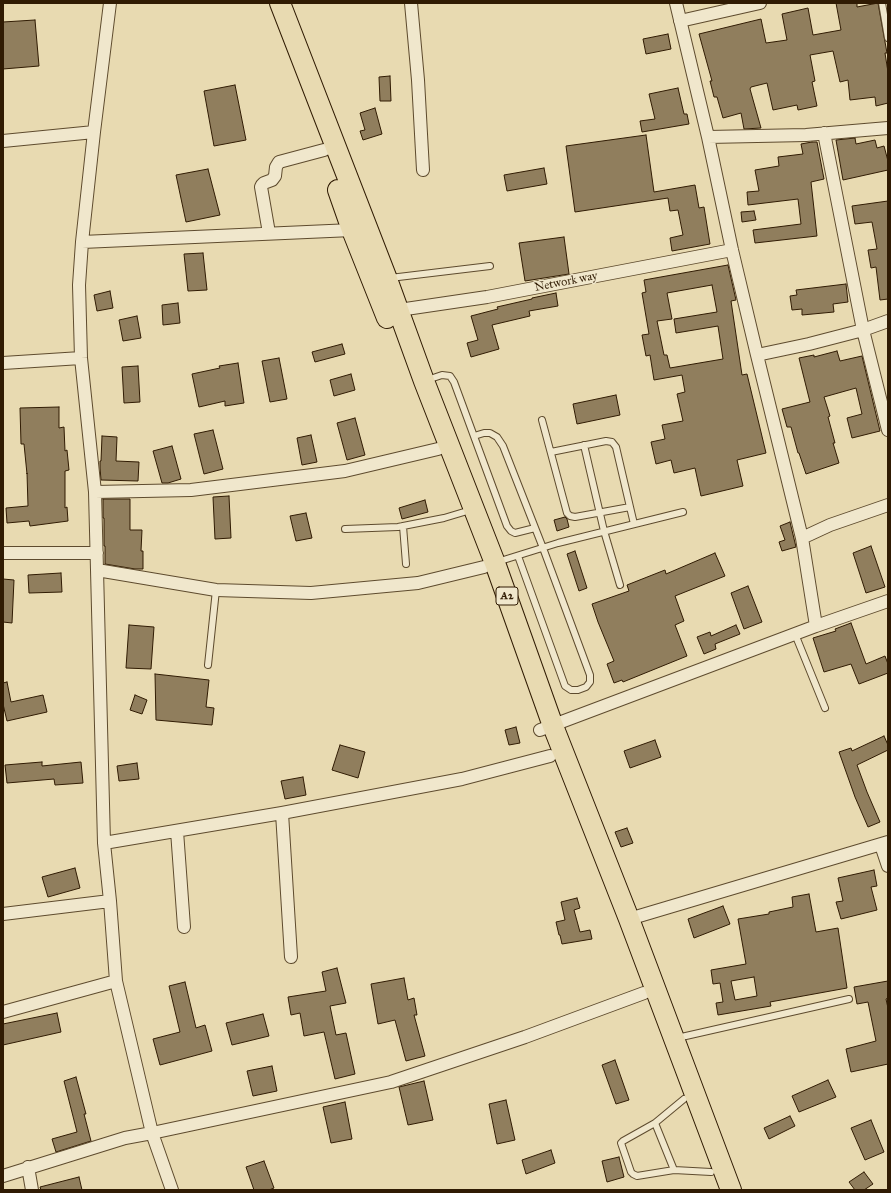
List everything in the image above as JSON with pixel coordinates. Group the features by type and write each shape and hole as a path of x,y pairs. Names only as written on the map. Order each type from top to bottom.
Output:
{"highway":[{"name":"A2","path":"272,3 352,230 438,449 464,512 490,565"},
{"name":"A2","path":"280,3 387,278 490,565 546,728 629,919 731,1190"},
{"name":"A2","path":"546,728 550,756 644,993 718,1190"}],"street":[{"path":"110,3 94,132 82,242 79,285 81,358 95,492 104,843 116,980 152,1133 172,1190"},
{"path":"411,3 418,80 423,170"},
{"path":"676,3 708,137 732,250 802,538 816,626"},
{"path":"680,21 760,3"},
{"path":"708,137 806,135 888,128"},
{"path":"3,141 94,132"},
{"path":"824,133 863,330 888,430"},
{"path":"269,233 261,187 262,185 264,182 272,180 276,176 276,167 279,162 324,150"},
{"path":"82,242 352,230"},
{"name":"Network way","path":"398,310 487,297 732,250"},
{"path":"757,355 809,344 863,330 888,321"},
{"path":"3,363 81,358"},
{"path":"95,492 191,490 345,472 438,449"},
{"path":"802,538 830,525 888,506"},
{"path":"3,553 97,553"},
{"path":"97,570 216,590 311,594 418,583 490,565"},
{"path":"546,728 816,626 888,601"},
{"path":"104,843 282,814 462,779 550,756"},
{"path":"282,814 291,957"},
{"path":"176,831 184,927"},
{"path":"629,919 885,844 888,866"},
{"path":"3,914 110,901"},
{"path":"3,1012 116,980"},
{"path":"3,1176 125,1138 391,1082 525,1037 644,993"},
{"path":"28,1167 32,1190"}],"lane":[{"path":"882,3 888,38"},
{"path":"387,278 490,266"},
{"path":"424,381 442,375 450,376 454,382 507,526 515,533 535,528"},
{"path":"542,420 567,513 570,516 576,517 630,507"},
{"path":"474,436 490,433 497,437 503,446 590,675 590,682 586,687 578,690 570,690 565,686 518,556"},
{"path":"551,452 606,441 612,442 616,447 634,524"},
{"path":"584,445 599,513 620,585"},
{"path":"345,529 403,526 444,518 464,512"},
{"path":"490,565 604,531 683,512"},
{"path":"403,526 406,564"},
{"path":"208,665 216,590"},
{"path":"795,634 825,708"},
{"path":"673,1039 849,999"},
{"path":"684,1100 655,1123 621,1143 631,1172 637,1176 674,1170 711,1172"},
{"path":"655,1123 674,1170"}],"building":[{"path":"836,3 857,3 857,7 878,3 887,53 885,53 888,72 888,103 876,106 875,97 850,100 848,80 840,82 833,51 810,55 815,81 812,82 817,106 798,110 797,105 773,110 767,83 751,87 750,89 761,128 744,129 741,113 723,118 717,97 714,97 710,81 712,81 699,34 761,19 766,43 787,40 782,14 808,8 813,35 841,30"},
{"path":"35,20 39,66 3,69 3,22"},
{"path":"668,34 671,49 646,54 643,39"},
{"path":"390,76 391,101 380,101 379,77"},
{"path":"235,85 246,140 214,146 204,91"},
{"path":"678,88 684,114 687,114 689,124 642,132 640,121 655,119 649,94"},
{"path":"375,108 382,134 363,140 360,131 365,130 360,113"},
{"path":"646,135 654,192 695,185 699,208 704,207 710,244 672,251 670,238 683,235 678,210 670,211 668,198 575,212 566,146"},
{"path":"855,138 856,144 875,140 877,148 884,146 888,161 888,170 843,180 836,140"},
{"path":"817,142 824,179 811,182 817,236 755,243 753,230 801,224 798,199 748,205 747,192 759,191 755,170 779,166 778,157 803,154 801,144"},
{"path":"544,168 547,184 507,191 504,175"},
{"path":"208,169 220,215 186,222 176,175"},
{"path":"888,201 888,299 880,300 876,267 871,268 868,250 877,249 872,222 855,224 852,206"},
{"path":"754,211 756,220 742,222 741,212"},
{"path":"564,237 569,274 525,281 519,243"},
{"path":"203,253 207,290 188,291 184,254"},
{"path":"728,265 736,300 731,301 742,375 747,374 766,453 737,460 743,486 701,496 695,468 674,473 671,460 656,464 651,442 665,439 662,425 683,421 677,394 685,392 682,375 654,380 650,355 646,356 642,335 649,334 642,293 646,292 644,280","holes":["712,285 717,312 674,319 676,333 718,326 723,359 670,368 667,355 664,355 657,321 672,319 667,293"]},
{"path":"846,284 848,302 833,304 834,312 802,315 802,309 792,310 790,296 797,295 796,290"},
{"path":"110,291 113,308 97,311 94,295"},
{"path":"556,293 558,306 529,311 530,316 492,325 499,349 471,357 467,343 478,340 471,316 498,309 497,307"},
{"path":"178,303 180,323 163,325 162,305"},
{"path":"137,316 141,338 123,341 119,320"},
{"path":"342,344 345,354 315,362 312,352"},
{"path":"837,351 840,361 862,356 880,431 852,438 847,418 862,414 856,388 824,397 830,416 828,417 839,463 806,474 798,453 791,427 787,427 782,409 810,402 799,358 814,355 814,357"},
{"path":"279,358 287,399 270,402 262,361"},
{"path":"238,363 244,403 225,406 225,401 199,407 192,374 220,368 219,366"},
{"path":"138,366 140,402 124,403 122,367"},
{"path":"351,374 355,390 334,396 330,380"},
{"path":"616,395 620,415 577,424 573,404"},
{"path":"59,407 59,428 64,427 65,451 67,450 69,470 65,471 65,508 67,507 68,521 30,526 29,521 7,523 6,508 28,506 24,444 21,444 20,408"},
{"path":"355,418 365,455 347,460 337,423"},
{"path":"213,430 223,469 204,474 194,434"},
{"path":"311,435 317,462 302,465 297,438"},
{"path":"102,436 117,437 116,461 139,462 138,481 101,480 100,461"},
{"path":"172,446 181,479 168,483 162,483 153,451"},
{"path":"229,496 231,538 215,539 213,497"},
{"path":"103,499 130,499 130,530 142,530 141,551 143,551 143,569 105,564"},
{"path":"425,500 428,512 402,519 399,508"},
{"path":"306,513 312,538 296,541 290,516"},
{"path":"565,517 569,527 557,531 554,520"},
{"path":"790,522 796,547 782,551 779,542 785,540 780,526"},
{"path":"871,546 885,587 866,593 853,553"},
{"path":"575,551 587,588 579,591 567,554"},
{"path":"715,553 725,576 675,596 684,621 675,625 687,656 623,682 622,680 614,683 607,664 614,661 592,604 629,591 627,585 665,570 666,574"},
{"path":"61,573 62,592 29,593 28,575"},
{"path":"3,579 14,580 12,623 3,622"},
{"path":"748,586 762,622 744,629 731,593"},
{"path":"851,623 866,664 885,656 888,664 888,673 859,684 851,664 824,672 813,638 836,631 835,629"},
{"path":"129,625 154,627 151,669 126,668"},
{"path":"736,625 740,634 715,644 716,649 704,654 697,637 710,632 711,636"},
{"path":"155,674 209,680 206,707 214,708 212,725 156,720"},
{"path":"7,682 11,702 43,695 47,712 7,721 3,704 3,683"},
{"path":"135,695 147,700 142,714 130,710"},
{"path":"516,727 520,743 509,745 505,730"},
{"path":"884,736 888,745 888,750 857,765 880,822 868,827 855,797 839,752 851,748 852,751"},
{"path":"655,740 661,757 630,768 624,751"},
{"path":"340,745 365,752 358,778 332,770"},
{"path":"42,762 42,766 81,762 83,783 55,785 54,779 7,783 5,765"},
{"path":"137,763 139,779 119,781 117,766"},
{"path":"303,777 306,795 285,799 281,781"},
{"path":"627,828 633,843 621,847 615,832"},
{"path":"75,868 80,888 48,897 42,877"},
{"path":"874,870 877,886 871,887 877,910 841,919 836,902 843,901 838,878"},
{"path":"809,894 816,932 838,928 847,988 770,1002 771,1006 718,1015 716,1003 723,1002 720,983 713,984 711,970 746,964 738,919 769,914 769,912 793,907 792,897","holes":["754,977 757,996 735,1000 731,981"]},
{"path":"577,898 580,908 574,910 580,932 590,930 592,939 562,944 556,922 565,920 561,902"},
{"path":"723,906 730,924 694,938 688,919"},
{"path":"337,968 346,1003 330,1006 336,1035 346,1033 355,1074 335,1079 324,1032 304,1036 300,1013 291,1015 288,997 326,991 322,972"},
{"path":"404,978 408,1000 414,998 417,1015 414,1015 425,1056 406,1061 395,1020 378,1024 371,984"},
{"path":"888,981 888,998 886,999 888,1008 888,1064 851,1072 846,1049 876,1041 868,1002 857,1004 854,987"},
{"path":"185,982 196,1028 205,1025 212,1051 160,1065 153,1039 180,1032 169,986"},
{"path":"57,1013 61,1032 3,1045 3,1024"},
{"path":"263,1014 269,1036 232,1045 226,1023"},
{"path":"615,1060 629,1100 616,1104 602,1065"},
{"path":"272,1066 277,1091 253,1096 247,1071"},
{"path":"76,1077 86,1114 84,1114 91,1141 56,1152 52,1139 77,1132 64,1081"},
{"path":"828,1080 836,1097 799,1112 792,1096"},
{"path":"424,1081 433,1120 408,1125 399,1087"},
{"path":"506,1100 515,1140 497,1144 489,1104"},
{"path":"345,1102 352,1139 331,1143 323,1107"},
{"path":"790,1116 795,1126 769,1139 764,1128"},
{"path":"871,1120 884,1152 865,1160 851,1128"},
{"path":"551,1150 555,1163 526,1174 522,1160"},
{"path":"619,1157 624,1177 607,1182 602,1161"},
{"path":"264,1161 274,1188 269,1190 254,1190 246,1167"},
{"path":"864,1172 873,1184 864,1190 855,1190 849,1182"},
{"path":"79,1177 82,1190 41,1190 40,1187"}]}
